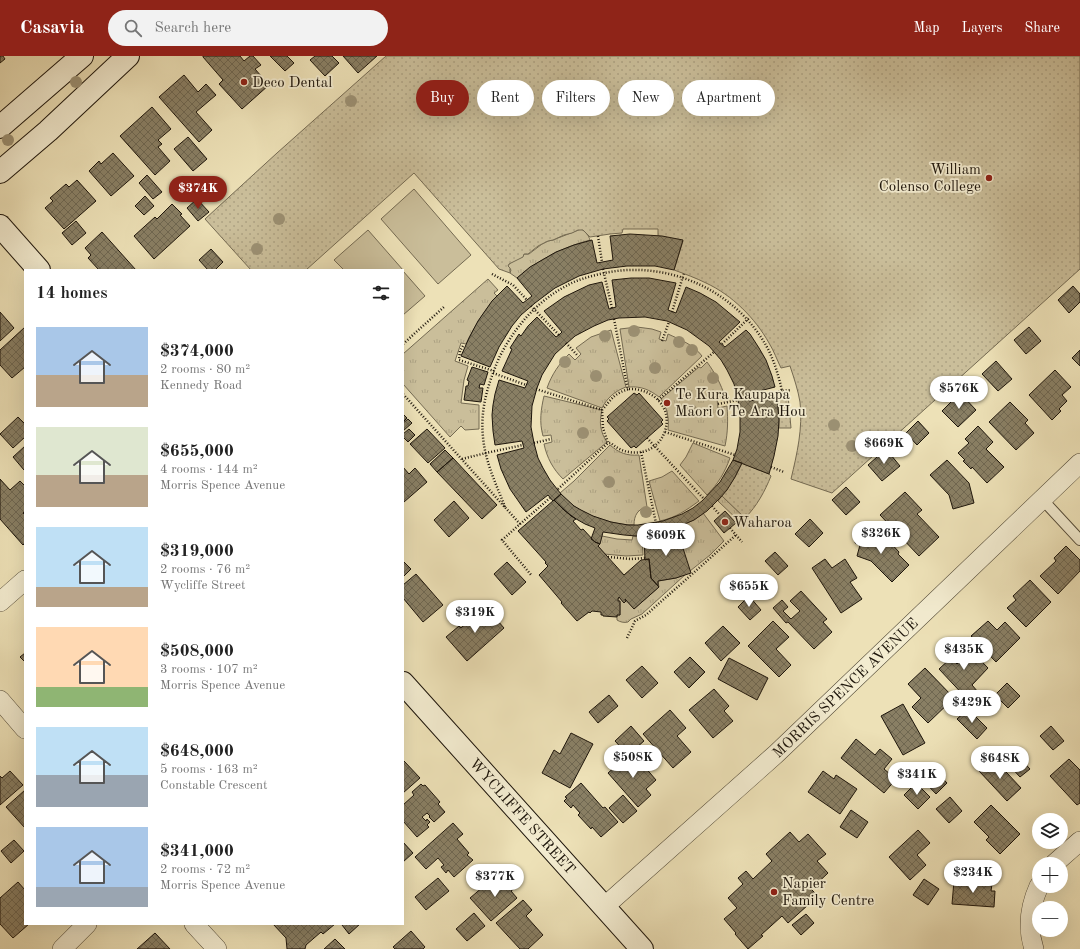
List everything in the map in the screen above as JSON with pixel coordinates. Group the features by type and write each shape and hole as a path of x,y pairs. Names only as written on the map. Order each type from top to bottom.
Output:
{"street":[{"path":"0,127 82,56"},
{"path":"0,172 48,131 128,56"},
{"path":"0,226 38,269"},
{"name":"MORRIS SPENCE AVENUE","path":"604,907 776,754 1080,463"},
{"path":"0,602 24,581"},
{"name":"WYCLIFFE STREET","path":"404,684 642,949"},
{"path":"0,700 24,728"},
{"path":"1062,857 1080,841"},
{"path":"1034,949 1031,939 1030,916 1036,893"},
{"path":"62,949 86,925"},
{"path":"195,925 217,949"}],"lane":[{"path":"1042,499 1080,540"}],"path":[{"path":"598,236 602,262"},
{"path":"603,269 612,308"},
{"path":"505,506 493,475 483,439 482,416 486,394 493,372 509,339 534,309 548,297 566,286 591,276 604,273 638,270 660,272 700,284 716,292 733,306 759,335 776,368 782,391"},
{"path":"492,274 514,285 527,300"},
{"path":"672,312 684,274"},
{"path":"404,343 445,306"},
{"path":"531,306 559,335"},
{"path":"722,344 750,317"},
{"path":"614,319 628,390"},
{"path":"662,341 669,322"},
{"path":"566,343 578,356"},
{"path":"463,346 460,351 459,360 526,385"},
{"path":"658,400 714,352"},
{"path":"536,389 602,410"},
{"path":"638,389 646,391 658,400 666,414 666,423 664,432 654,446 647,450 634,453 626,452 611,443 608,443 603,428 602,410 613,397 620,392 638,389"},
{"path":"749,398 791,390"},
{"path":"404,395 520,524"},
{"path":"718,404 738,400"},
{"path":"664,432 735,455"},
{"path":"647,438 704,499"},
{"path":"534,443 551,439"},
{"path":"558,489 608,443"},
{"path":"462,459 523,445"},
{"path":"641,452 656,523"},
{"path":"770,468 784,472"},
{"path":"532,576 502,540 550,498"},
{"path":"712,506 720,515"},
{"path":"730,528 742,542"},
{"path":"627,638 636,621 646,614 736,535"},
{"path":"608,557 631,559 645,558"}],"green space":[{"path":"386,56 1080,56 1080,269 832,493 791,479 799,441 801,412 798,393 790,366 781,368 772,349 757,325 734,301 716,288 674,270 683,241 658,236 658,229 623,229 622,233 590,237 583,230 578,230 548,241 538,246 528,254 524,254 523,257 509,264 508,266 510,268 510,273 499,269 414,173 307,269 250,269 205,219"},
{"path":"414,189 471,255 438,284 381,219"},
{"path":"581,229 587,234 590,240 570,246 551,255 533,265 517,278 510,273 511,270 508,266 509,264 524,254 529,254 548,241"},
{"path":"368,230 402,269 343,269 334,260"},
{"path":"404,272 425,296 404,314"},
{"path":"488,279 498,290 494,293 497,296 472,331 466,344 461,343 455,361 468,366 464,380 461,403 479,405 479,429 465,430 461,426 450,437 404,385 404,353"},
{"path":"637,327 661,332 659,339 666,341 668,334 691,346 702,356 659,397 645,389 629,387 620,329"},
{"path":"611,330 626,387 612,395 602,408 547,388 556,370 569,354 575,360 581,354 576,348 591,337"},
{"path":"707,362 718,379 725,397 717,399 718,408 727,406 728,426 725,446 668,430 668,414 661,399"},
{"path":"788,395 791,428 779,428 777,397"},
{"path":"544,396 602,410 601,427 607,442 563,479 551,463 544,444 552,442 551,435 543,436 541,426"},
{"path":"693,443 730,458 721,478 707,495 680,465"},
{"path":"610,445 623,453 639,455 647,507 641,509 637,513 634,525 614,523 584,512 560,493"},
{"path":"742,463 771,476 760,498 745,518 722,496 735,477"},
{"path":"672,471 699,501 681,513 660,521 649,481 662,477"},
{"path":"722,496 745,518 740,522 718,501"},
{"path":"703,513 724,541 710,555 690,571 676,540 673,529 694,520"},
{"path":"602,536 632,540 633,536 642,536 643,555 626,556 604,554 598,546"},
{"path":"686,574 642,614 628,622 617,620 617,615 620,615 620,602 618,601 619,597 624,603 625,599 634,609 659,587 658,581 676,578"}],"building":[{"path":"0,56 3,56 5,59 0,63"},
{"name":"Deco Dental","path":"203,56 240,56 244,61 250,56 253,56 261,65 255,69 269,85 242,109 219,84 223,80"},
{"path":"270,56 287,56 294,63 285,71"},
{"path":"315,56 332,56 339,63 325,76 310,60"},
{"path":"343,56 377,56 358,73"},
{"path":"184,75 198,92 206,84 216,95 196,112 212,130 199,142 159,97"},
{"path":"152,107 171,129 158,140 162,144 158,147 170,161 155,175 120,136"},
{"path":"188,137 207,159 193,171 174,149"},
{"path":"113,153 134,176 111,196 89,171 99,161 101,164"},
{"path":"147,175 162,192 153,199 139,183"},
{"path":"77,180 96,201 64,229 45,208 53,201 50,198 66,184 69,187"},
{"path":"145,196 154,206 144,215 135,206"},
{"path":"197,199 209,212 198,221 187,208"},
{"path":"172,204 182,214 180,215 190,226 154,259 134,236 155,217 157,219"},
{"path":"76,221 86,233 72,245 62,233"},
{"path":"102,232 135,269 98,269 88,258 91,255 85,248"},
{"path":"630,234 662,236 683,240 674,270 655,266 627,266 603,269 579,276 555,288 521,315 499,347 490,367 461,356 478,321 492,301 507,286 523,303 532,296 517,278 530,267 556,252 592,240 597,263 613,260 610,236"},
{"path":"211,249 223,262 216,269 207,269 199,260"},
{"path":"649,278 676,283 668,310 676,313 686,287 716,302 740,322 719,342 725,347 746,330 750,334 766,360 775,387 748,394 749,401 777,397 779,420 778,436 769,474 733,460 737,449 740,432 738,400 734,384 727,370 709,346 687,330 667,321 645,317 619,318 608,320 575,336 555,354 542,375 532,406 531,427 538,458 550,480 561,494 553,501 548,495 526,512 510,489 501,469 497,455 524,448 522,441 495,445 493,431 493,405 499,380 525,388 528,381 502,371 512,349 510,348 519,334 521,336 537,317 556,337 559,335 562,332 544,311 564,297 589,285 602,282 609,309 616,307 612,280"},
{"path":"1073,286 1080,294 1080,302 1069,313 1058,300"},
{"path":"0,312 14,328 0,341"},
{"path":"1029,327 1041,341 1026,354 1014,340"},
{"path":"24,328 24,368 12,378 0,365 0,350"},
{"path":"1080,350 1080,366 1072,358"},
{"path":"996,361 1012,379 998,391 982,374"},
{"path":"472,367 488,372 484,385 480,384 479,388 483,388 481,402 464,400 466,386 468,386 469,381 467,380"},
{"path":"1055,370 1071,387 1062,395 1067,401 1059,409 1061,411 1052,420 1029,395"},
{"path":"634,393 637,395 639,393 663,420 661,422 663,424 636,448 634,446 631,448 607,421 609,419 607,417"},
{"path":"960,393 976,410 958,427 942,411"},
{"path":"1010,402 1028,420 1025,423 1034,433 1016,450 989,422"},
{"path":"18,417 24,423 24,438 13,448 0,434"},
{"path":"408,419 412,423 404,430 404,422"},
{"path":"918,421 929,433 917,445 906,433"},
{"path":"978,426 993,442 986,449 1004,467 987,483 972,467 971,469 963,461 965,460 958,453 969,443 965,439"},
{"path":"409,429 415,435 408,442 404,438 404,433"},
{"path":"427,429 445,448 428,463 410,444"},
{"path":"24,447 24,470 13,457"},
{"path":"886,449 900,466 882,481 868,465"},
{"path":"445,450 453,458 437,472 430,464"},
{"path":"453,458 497,505 482,519 437,472"},
{"path":"733,460 742,463 727,490 720,498 707,511 694,520 664,533 636,536 603,532 600,544 591,539 595,528 571,516 554,500 561,494 574,506 581,510 611,522 638,525 663,521 682,514 702,501 720,482"},
{"path":"947,460 969,483 974,503 953,509 949,495 930,475"},
{"path":"404,468 409,474 415,468 427,482 404,502"},
{"path":"0,479 10,490 20,481 24,485 23,545 0,519"},
{"path":"846,487 860,502 846,515 832,500"},
{"path":"905,492 922,510 917,514 939,537 919,556 880,515"},
{"path":"554,500 576,519 573,521 581,530 583,529 595,542 600,544 598,546 624,575 641,560 649,559 651,578 659,587 634,609 625,599 626,601 624,603 619,597 618,601 620,601 620,615 617,615 617,617 603,616 601,615 601,612 592,611 577,621 539,575 548,566 518,531"},
{"path":"454,501 469,518 449,537 434,520"},
{"name":"Waharoa","path":"725,511 736,523 724,533 714,521"},
{"path":"810,519 823,533 809,547 795,534"},
{"path":"673,529 676,540 680,539 691,573 676,578 658,581 658,586 651,578 649,559 645,560 644,535 658,534"},
{"path":"859,531 884,539 886,538 899,552 898,554 909,565 892,582 871,561 857,556 860,545 855,543"},
{"path":"1066,546 1080,560 1080,571 1058,594 1040,576 1056,561 1054,558"},
{"path":"775,552 788,566 778,575 765,561"},
{"path":"825,559 832,568 845,559 857,578 850,582 862,599 841,613 812,568"},
{"path":"404,562 411,569 404,576"},
{"path":"507,562 526,582 512,595 494,574"},
{"path":"416,574 443,605 423,622 404,599 404,584"},
{"path":"1030,580 1051,602 1026,627 1007,608 1016,600 1013,596"},
{"path":"801,591 827,619 823,622 832,632 814,649 788,622 786,623 773,608 782,600 788,607 783,611 791,619 800,611 790,601"},
{"path":"749,596 761,610 750,620 738,607"},
{"path":"485,606 504,628 467,661 446,637 459,626 461,628"},
{"path":"773,621 789,637 776,649 791,665 779,677 748,646"},
{"path":"988,621 997,630 1005,622 1020,638 996,662 971,636"},
{"path":"723,626 740,643 721,661 705,643"},
{"path":"965,644 988,668 972,685 978,692 969,701 939,669 951,658 957,664 958,663 952,656"},
{"path":"24,654 24,661 20,657"},
{"path":"690,657 705,672 689,688 674,672"},
{"path":"729,658 768,678 757,700 718,679"},
{"path":"642,666 658,683 642,698 626,680"},
{"path":"925,668 954,698 928,723 912,707 921,698 908,684"},
{"path":"1007,683 1020,696 1008,708 995,695"},
{"path":"714,689 729,706 724,711 733,721 713,738 689,710"},
{"path":"609,695 618,706 598,723 589,712"},
{"path":"903,704 925,743 903,755 881,716"},
{"path":"968,709 987,728 977,739 957,719"},
{"path":"670,710 686,728 677,736 691,752 673,768 643,734"},
{"path":"631,726 644,741 628,755 615,741"},
{"path":"1051,726 1064,741 1053,750 1040,736"},
{"path":"571,733 593,744 570,788 542,773 554,750 560,754"},
{"path":"856,739 875,755 880,749 892,759 884,769 896,779 884,793 841,758"},
{"path":"632,752 656,780 646,789 651,795 638,807 608,773"},
{"path":"1017,755 1030,769 1020,777 1008,764"},
{"path":"993,758 1021,788 1007,801 979,771"},
{"path":"1069,759 1080,770 1080,803 1077,805 1050,776"},
{"path":"404,761 420,778 404,792"},
{"path":"931,766 947,783 936,794 920,777"},
{"path":"10,771 23,785 0,805 0,776 2,778"},
{"path":"823,771 834,779 836,775 857,789 840,814 808,792"},
{"path":"581,783 603,808 605,807 618,822 601,837 578,815 580,813 573,805 571,808 564,801 567,798 565,797"},
{"path":"916,783 930,797 918,809 904,795"},
{"path":"421,784 423,786 425,785 440,802 438,804 445,812 434,822 427,813 422,817 426,821 427,819 430,822 427,825 429,827 417,837 404,822 404,804 414,795 412,792"},
{"path":"24,791 24,827 6,807"},
{"path":"623,795 637,811 623,823 609,808"},
{"path":"950,797 962,811 949,823 936,809"},
{"path":"991,805 1020,834 1000,854 986,840 989,837 974,822"},
{"path":"851,810 868,822 857,838 840,827"},
{"path":"453,823 463,834 457,839 469,853 467,855 473,860 454,877 448,870 446,873 441,867 444,865 438,858 426,869 415,857"},
{"path":"918,830 930,843 917,855 926,865 910,880 889,857"},
{"name":"Napier Family Centre","path":"790,832 799,842 808,834 826,854 817,861 828,873 811,889 818,896 788,923 782,916 748,949 724,919 737,908 728,898 743,884 738,878 746,871 753,879 772,861 766,854"},
{"path":"14,840 24,851 11,863 1,851"},
{"path":"404,843 413,853 404,861"},
{"path":"506,876 516,887 511,891 517,898 491,921 470,898 490,881 495,886"},
{"path":"438,878 449,891 426,910 415,897"},
{"path":"924,879 939,889 928,905 913,895"},
{"path":"954,881 992,884 991,891 995,891 994,907 952,904"},
{"path":"18,882 24,889 24,925 28,925 13,938 0,924 0,898"},
{"path":"523,900 532,910 526,916 543,935 528,949 520,949 496,923"},
{"path":"474,913 485,926 467,941 456,929"},
{"path":"806,914 814,923 801,935 792,925"},
{"path":"274,925 334,925 323,934 321,932 306,945 305,949 287,949 286,938"},
{"path":"342,925 359,925 349,934"},
{"path":"411,931 425,947 423,949 395,949 393,947"},
{"path":"155,933 170,949 137,949"},
{"path":"335,939 345,949 324,949"}],"place":[{"name":"Deco Dental","path":"244,82"},
{"name":"William Colenso College","path":"989,178"},
{"name":"Te Kura Kaupapa Māori o Te Ara Hou","path":"667,403"},
{"name":"Waharoa","path":"725,522"},
{"name":"Napier Family Centre","path":"774,892"}]}
